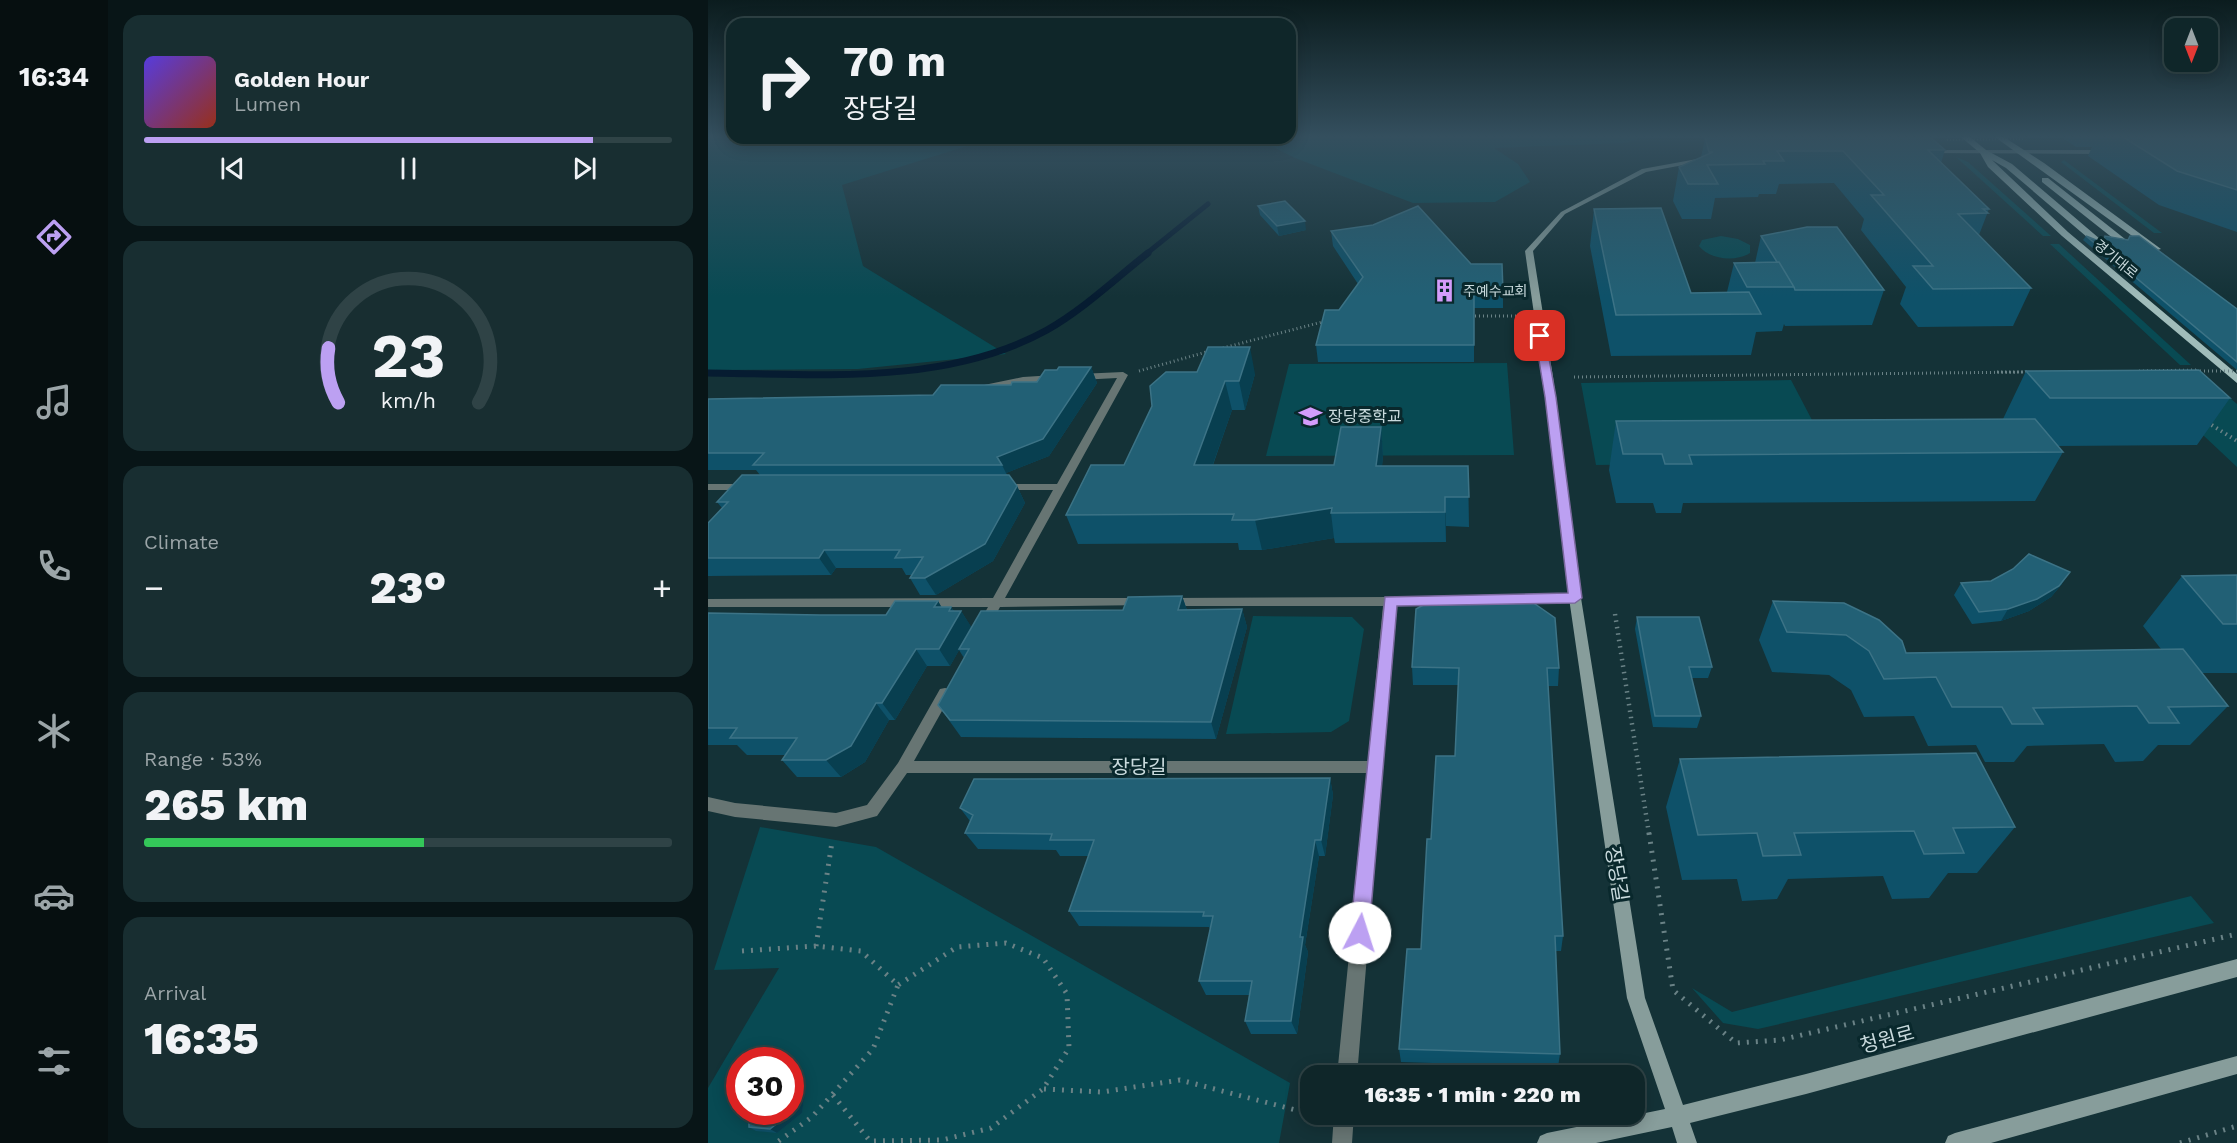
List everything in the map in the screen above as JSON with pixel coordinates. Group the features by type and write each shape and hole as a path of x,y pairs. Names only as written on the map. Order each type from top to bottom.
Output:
{"main road":[{"name":"경기대로","path":"2018,190 2065,234 2237,380"},
{"name":"경기대로","path":"2037,190 2097,241"},
{"name":"경기대로","path":"2059,190 2122,241"},
{"name":"경기대로","path":"2075,190 2162,254"}],"street":[{"name":"장당길","path":"1606,190 1563,213 1529,251 1548,377 1575,598 1636,998 1687,1143"},
{"path":"970,391 1023,380 1123,375"},
{"path":"979,634 1123,375"},
{"path":"708,487 755,487"},
{"path":"991,487 1062,487"},
{"path":"1496,600 1575,598"},
{"path":"708,603 1461,600"},
{"path":"1348,1065 1390,601"},
{"path":"708,804 735,810 836,820 872,811 903,767 956,675"},
{"name":"장당길","path":"903,767 1375,767"},
{"name":"청원로","path":"1547,1143 1679,1116 2237,968"},
{"path":"1955,1143 2237,1065"},
{"path":"1342,1143 1343,1125"}],"path":[{"path":"1465,316 1537,315"},
{"path":"1123,375 1333,319"},
{"path":"2128,371 2200,370"},
{"path":"2135,372 2237,371"},
{"path":"1574,377 2032,372"},
{"path":"2198,418 2227,432 2237,441"},
{"path":"1615,614 1673,990 1736,1043 1780,1040 2237,933"},
{"path":"816,946 836,820"},
{"path":"776,1143 812,1117 873,1048 898,985 957,947 1006,943 1043,958 1067,994 1069,1048 1043,1089 991,1128 942,1140 870,1140 832,1095"},
{"path":"742,951 816,946 861,951 898,985"},
{"path":"1043,1089 1102,1092 1180,1080 1300,1111"},
{"path":"2180,1143 2237,1126"}],"shaded area":[{"path":"708,190 843,190 863,266 1006,354 858,369 708,370"},
{"path":"1380,190 1515,190 1495,202 1413,203"},
{"path":"1993,190 2000,190 2051,236 2043,236"},
{"path":"2098,190 2105,190 2162,233 2154,233"},
{"path":"1721,236 1738,239 1750,245 1750,253 1738,258 1723,258 1704,251 1699,246 1702,240"},
{"path":"2050,244 2059,244 2191,365 2180,365"},
{"path":"1507,363 1514,455 1266,456 1289,364"},
{"path":"2206,378 2237,404 2237,467 2187,420"},
{"path":"1791,380 1834,462 1596,465 1581,383"},
{"path":"1253,616 1352,617 1364,629 1349,721 1331,732 1226,734"},
{"path":"760,827 876,847 1290,1083 1279,1143 708,1143 708,1088 726,1058 726,1125 804,1125 804,1047 732,1047 779,968 714,970"},
{"path":"2191,896 2214,923 1758,1029 1723,1023 1692,988 1732,1012"}],"building":[{"path":"1880,190 1970,190 1989,209 1983,209 1988,213 1958,214 2031,288 1933,289 1913,266 1933,266 1871,195 1884,195"},
{"path":"1285,201 1305,221 1277,226 1258,206"},
{"path":"1418,206 1471,264 1502,264 1503,292 1474,292 1474,345 1316,345 1325,310 1339,310 1363,277 1331,231 1373,225"},
{"path":"1661,208 1691,293 1749,292 1761,314 1616,315 1594,209"},
{"path":"1807,227 1837,227 1884,290 1795,290 1761,236"},
{"path":"2086,236 2096,240 2104,240 2105,236 2128,240 2130,236 2139,236 2237,309 2237,362"},
{"path":"1779,262 1794,287 1747,287 1734,263"},
{"path":"1208,347 1250,347 1239,381 1225,381 1194,465 1334,465 1341,427 1381,427 1376,466 1468,466 1469,497 1445,497 1445,512 1331,513 1332,508 1255,520 1232,520 1234,514 1066,515 1091,465 1124,465 1152,406 1150,386 1166,372 1197,372"},
{"path":"1059,367 1091,367 1043,439 997,457 1002,465 753,465 764,453 708,453 708,399 933,395 941,385 1011,385 1012,382 1037,382 1045,370 1057,370"},
{"path":"2199,370 2230,398 2050,398 2026,371"},
{"path":"2035,419 2063,452 1689,455 1692,464 1665,464 1662,454 1623,454 1616,421"},
{"path":"742,475 1009,475 1017,486 985,544 925,578 910,578 923,557 895,558 900,550 824,550 819,558 708,558 708,523 728,502 717,502"},
{"path":"2029,554 2070,572 2059,586 2037,599 2008,609 1979,612 1961,583 1991,581 2013,569"},
{"path":"2237,575 2237,624 2223,624 2182,576"},
{"path":"1182,596 1178,610 1242,609 1211,722 950,720 938,705 969,649 959,649 981,611 1123,610 1128,597"},
{"path":"1525,597 1555,618 1559,668 1547,668 1563,936 1555,936 1560,1054 1399,1049 1407,949 1421,949 1427,839 1431,839 1436,756 1455,756 1459,668 1412,667 1416,609 1434,599"},
{"path":"895,601 938,601 934,607 951,607 949,611 961,611 939,649 916,649 882,703 876,703 851,746 826,760 782,760 797,738 730,738 737,728 708,728 708,613 886,615"},
{"path":"1773,601 1844,603 1879,620 1902,641 1906,653 2183,649 2228,706 2168,707 2179,723 2149,723 2137,706 2033,708 2043,724 2012,724 2002,707 1952,707 1936,677 1884,679 1869,651 1846,635 1787,632"},
{"path":"1637,617 1699,617 1712,667 1689,667 1701,716 1655,716"},
{"path":"1976,753 2015,827 1953,828 1964,853 1924,854 1914,831 1794,833 1801,855 1763,856 1757,833 1698,835 1680,759"},
{"path":"1330,778 1321,840 1315,840 1300,937 1303,937 1291,1021 1245,1021 1252,981 1199,981 1213,916 1203,916 1204,912 1069,911 1094,840 1050,840 1052,834 965,833 973,815 960,808 974,779"},
{"path":"749,1125 775,1125 770,1129 749,1127"}],"waterway":[{"path":"1146,254 1208,204"},
{"path":"708,373 794,375 881,373 967,360 1008,348 1061,322 1148,253"}],"place":[{"name":"주예수교회","path":"1445,291"},
{"name":"장당중학교","path":"1310,416"}],"route":[{"path":"1360,933 1390,601 1575,598 1551,397 1540,336"}]}
